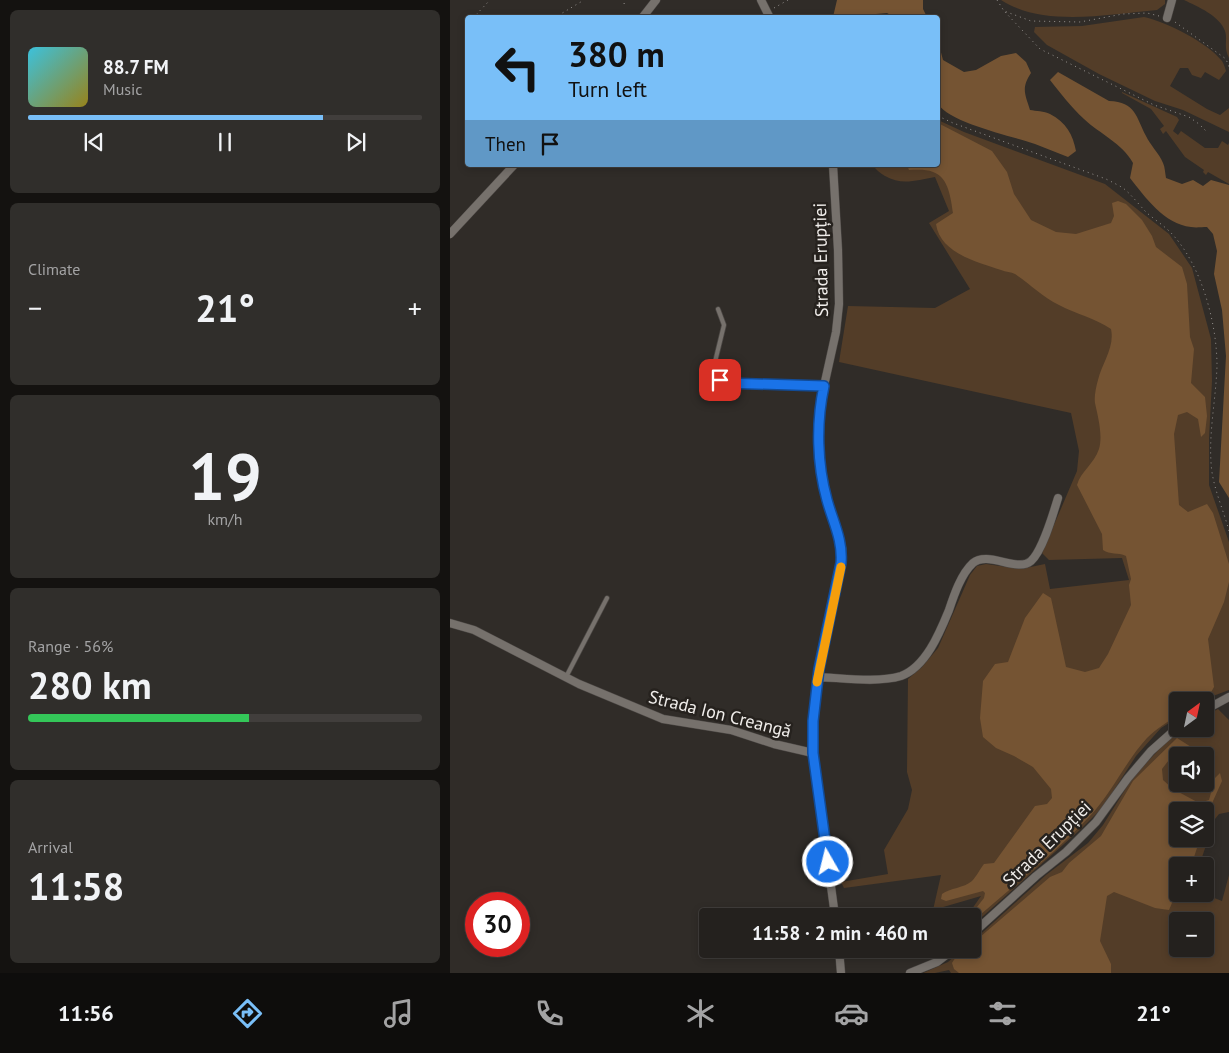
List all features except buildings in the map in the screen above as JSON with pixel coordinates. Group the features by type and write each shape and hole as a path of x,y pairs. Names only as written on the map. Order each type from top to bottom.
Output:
{"street":[{"path":"644,15 656,0"},
{"path":"761,0 768,15"},
{"path":"1167,18 1172,0"},
{"path":"450,234 512,167"},
{"name":"Strada Erupției","path":"833,167 839,304 836,332 824,386 818,430 820,462 827,498 842,549 841,563 818,677 813,721 813,753 834,908"},
{"path":"818,677 878,679 902,676 910,671 927,655 935,644 962,579 971,564 976,560 984,559 1020,564 1030,561 1037,553 1050,524 1058,498"},
{"name":"Strada Ion Creangă","path":"450,623 474,630 566,677 663,719 732,730 774,744 813,753"},
{"path":"1214,705 1229,697"},
{"name":"Strada Erupției","path":"981,926 1072,846 1096,822 1128,778 1151,751 1169,735"},
{"path":"840,958 841,973"},
{"path":"910,973 942,958"}],"lane":[{"path":"718,309 724,326 714,366 716,376 720,380 725,383 824,386"},
{"path":"566,677 606,598"}],"path":[{"path":"476,15 490,0"},
{"path":"559,15 584,0"},
{"path":"624,4 625,0"},
{"path":"768,15 788,0"},
{"path":"997,0 1004,12 1040,49 1154,105 1188,117 1199,124 1206,132"},
{"path":"1004,12 1031,21 1080,22 1123,14 1147,13 1167,18 1190,32 1226,59 1229,67"},
{"path":"940,117 953,124 1106,179 1123,189 1172,234 1184,248 1200,281 1216,338 1217,367 1211,437 1211,462 1214,485 1229,531"}],"shaded area":[{"path":"837,0 923,0 923,9 926,15 890,15 887,13 875,15 833,15"},
{"path":"1001,0 1165,0 1165,4 1157,10 1098,16 1057,17 1018,9"},
{"path":"1184,0 1229,0 1229,58 1226,50 1226,34 1222,25 1208,12"},
{"path":"1144,17 1163,23 1197,40 1222,61 1226,71 1219,80 1205,72 1201,78 1192,75 1188,68 1180,68 1170,86 1220,115 1229,108 1229,132 1183,110 1155,101 1099,74 1047,45 1034,32 1035,27 1082,26"},
{"path":"940,49 943,60 964,72 976,70 1001,56 1016,53 1026,62 1031,73 1025,87 1025,95 1030,110 1048,113 1056,117 1071,134 1076,151 1068,157 1035,144 968,123 945,111 940,106"},
{"path":"1058,72 1109,101 1125,104 1130,108 1161,159 1166,178 1182,184 1193,180 1203,186 1211,180 1229,185 1229,498 1219,482 1226,356 1222,310 1214,274 1217,251 1213,234 1207,227 1191,227 1172,221 1149,201 1130,178 1133,163 1128,156 1117,144 1079,114 1050,80"},
{"path":"1122,92 1177,117 1179,120 1173,131 1178,135 1181,131 1205,148 1218,148 1222,141 1228,145 1229,143 1229,184 1208,172 1206,175 1203,172 1204,170 1185,157 1166,131 1163,134 1160,129 1164,126 1151,109"},
{"path":"940,121 964,132 1105,184 1169,234 1192,268 1211,339 1212,381 1209,485 1229,542 1229,690 1214,696 1214,692 1169,692 1169,723 1161,728 1136,756 1103,807 981,918 981,908 973,908 981,896 940,908 933,908 941,875 844,888 841,882 888,874 884,850 908,809 912,790 907,772 908,679 922,667 938,648 970,575 977,566 986,564 1021,569 1045,564 1050,589 1129,580 1122,558 1049,560 1042,553 1077,471 1079,451 1071,413 839,362 848,306 935,308 970,289 929,223 949,211 935,177 904,182 883,175 875,167 940,167"},
{"path":"940,124 992,151 1007,172 1014,194 1031,220 1056,232 1076,234 1111,223 1114,216 1112,203 1118,201 1126,204 1142,220 1152,236 1156,247 1182,267 1187,284 1190,337 1194,349 1191,383 1205,397 1207,416 1205,433 1201,437 1198,419 1187,412 1178,415 1174,434 1179,505 1188,512 1207,504 1213,513 1229,564 1229,582 1224,602 1208,639 1214,687 1211,692 1169,692 1169,721 1147,738 1139,747 1097,808 1047,858 981,914 981,908 976,908 984,898 985,893 983,891 946,901 941,899 942,894 969,883 984,864 994,863 1035,806 1047,804 1052,798 1051,789 1033,767 996,748 983,737 980,718 983,681 995,664 1008,662 1025,618 1043,593 1051,598 1066,667 1085,672 1099,668 1108,654 1131,605 1129,585 1131,579 1126,556 1103,550 1102,534 1077,485 1099,449 1100,432 1095,395 1100,374 1110,349 1111,329 1053,302 1015,274 971,260 952,249 944,242 936,224 953,213 946,184 938,175 924,170 909,170 908,167 940,167"},
{"path":"1218,709 1229,720 1229,812 1219,814 1214,822 1214,802 1169,802 1169,847 1205,847 1202,857 1169,857 1169,902 1214,902 1214,898 1222,901 1229,875 1229,973 951,973 949,970 923,973 953,958 981,958 981,934 1046,875 1088,843 1103,825 1133,777 1170,738 1214,738 1214,711"},
{"path":"1177,738 1191,747 1169,747 1169,760 1162,769 1163,780 1169,785 1169,792 1179,792 1197,802 1169,802 1169,847 1197,847 1194,857 1169,857 1169,902 1172,902 1169,910 1155,908 1114,892 1107,896 1100,941 1111,964 1111,973 959,973 954,969 952,963 956,958 981,958 981,936 1050,877 1062,872 1069,863 1101,836 1133,781"},
{"path":"1220,773 1222,781 1213,802 1202,802 1209,800 1211,792 1214,792 1215,778"}],"slow traffic":[{"path":"817,682 841,567"}],"route":[{"path":"720,380 725,383 824,386 818,430 820,462 827,498 842,549 841,563 819,669 813,721 813,753 828,862"}]}
